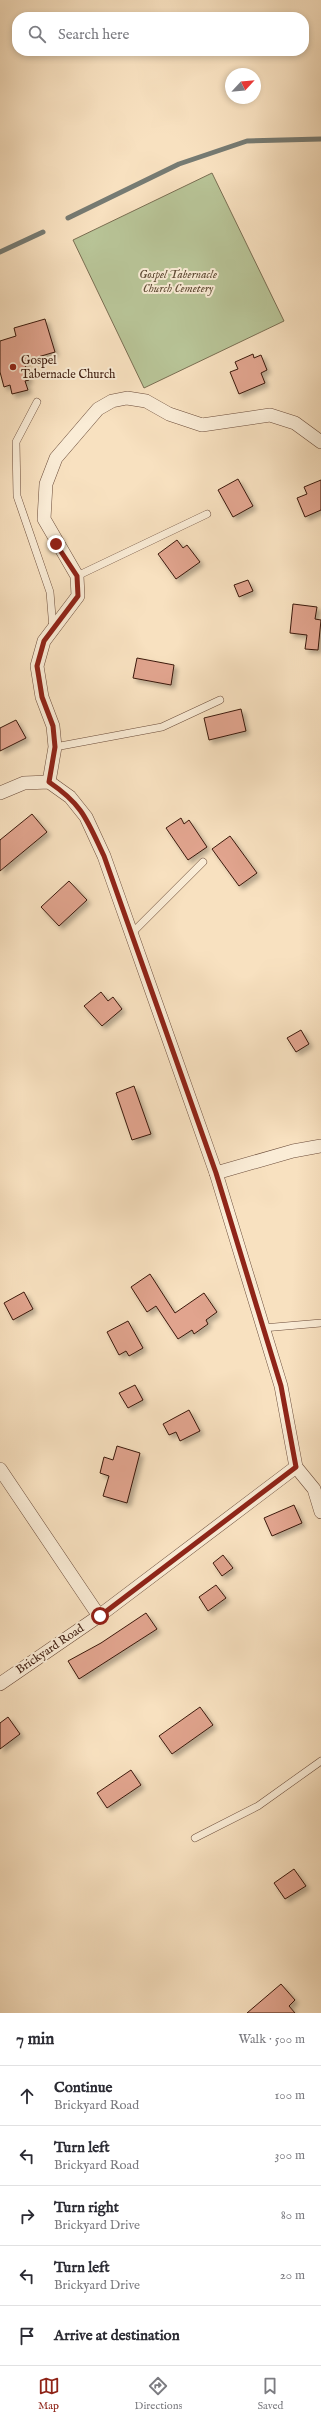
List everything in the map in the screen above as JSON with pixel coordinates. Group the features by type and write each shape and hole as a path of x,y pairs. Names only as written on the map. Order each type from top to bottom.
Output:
{"street":[{"path":"49,782 55,747 53,726 42,697 37,666 44,641 78,596 77,576 44,519 46,484 56,458 98,409 112,401 127,398 146,401 169,414 202,425 270,415 295,423 321,442"},
{"path":"0,793 24,783 49,782 70,797 86,817 104,856 216,1173 281,1386 296,1467 314,1489 321,1512"},
{"path":"216,1173 293,1151 321,1146"},
{"name":"Brickyard Road","path":"0,1684 100,1616 296,1467"},
{"path":"0,1469 100,1616"}],"lane":[{"path":"37,402 16,442 17,496 50,592 53,629"},
{"path":"77,576 207,514"},
{"path":"55,747 162,727 220,700"},
{"path":"132,934 203,862"},
{"path":"263,1328 321,1323"},
{"path":"195,1838 258,1806 321,1761"}],"green space":[{"name":"Gospel Tabernacle Church Cemetery","path":"212,173 284,321 144,388 73,240"}],"building":[{"path":"45,319 55,352 24,361 29,380 25,381 28,390 12,394 10,385 4,387 0,372 0,341 16,336 14,328"},
{"path":"253,354 254,358 261,355 267,370 261,373 265,383 239,394 230,372 238,369 235,362"},
{"path":"238,479 253,506 233,517 218,490"},
{"path":"321,480 321,510 305,517 297,498 307,494 304,487"},
{"path":"177,540 183,548 187,545 200,562 176,579 158,554"},
{"path":"248,580 253,591 239,597 234,585"},
{"path":"293,604 317,607 315,619 321,620 318,650 305,649 307,635 290,633"},
{"path":"137,658 174,665 171,685 133,678"},
{"path":"241,709 246,731 209,740 204,718"},
{"path":"16,720 26,738 0,751 0,728"},
{"path":"32,814 47,832 0,871 0,840"},
{"path":"181,818 184,824 189,820 207,847 188,860 166,828"},
{"path":"230,836 257,873 239,886 212,849"},
{"path":"69,881 87,900 59,926 41,907"},
{"path":"101,992 108,1001 113,997 122,1009 102,1026 84,1006"},
{"path":"301,1030 309,1044 296,1052 287,1038"},
{"path":"134,1086 151,1134 132,1140 116,1093"},
{"path":"150,1274 175,1313 204,1293 217,1312 206,1320 208,1324 194,1334 192,1330 178,1339 156,1306 147,1312 131,1287"},
{"path":"24,1292 33,1309 13,1320 4,1303"},
{"path":"128,1321 143,1348 129,1356 126,1351 119,1355 107,1332"},
{"path":"135,1385 143,1400 128,1408 119,1393"},
{"path":"189,1410 200,1431 180,1441 176,1432 169,1435 163,1424"},
{"path":"117,1446 140,1453 127,1503 103,1496 109,1476 100,1473 104,1457 113,1460"},
{"path":"294,1505 302,1523 272,1536 264,1518"},
{"path":"223,1555 233,1568 222,1576 213,1563"},
{"path":"216,1585 226,1598 208,1611 199,1597"},
{"path":"146,1613 157,1629 79,1679 68,1661 101,1643"},
{"path":"200,1707 213,1725 172,1754 159,1736"},
{"path":"8,1717 20,1734 0,1749 0,1723"},
{"path":"131,1770 141,1785 107,1808 97,1793"},
{"path":"294,1869 306,1886 285,1899 274,1883"},
{"path":"281,1984 295,2000 289,2006 295,2013 247,2013"}],"waterway":[{"path":"68,218 179,164 247,141 321,139"},
{"path":"0,252 43,232"}],"place":[{"name":"Gospel Tabernacle Church","path":"13,367"}],"route":[{"path":"56,544 77,576 78,596 44,641 37,666 42,697 53,726 55,747 49,782 70,797 86,817 104,856 216,1173 281,1386 296,1467 100,1616"}]}
